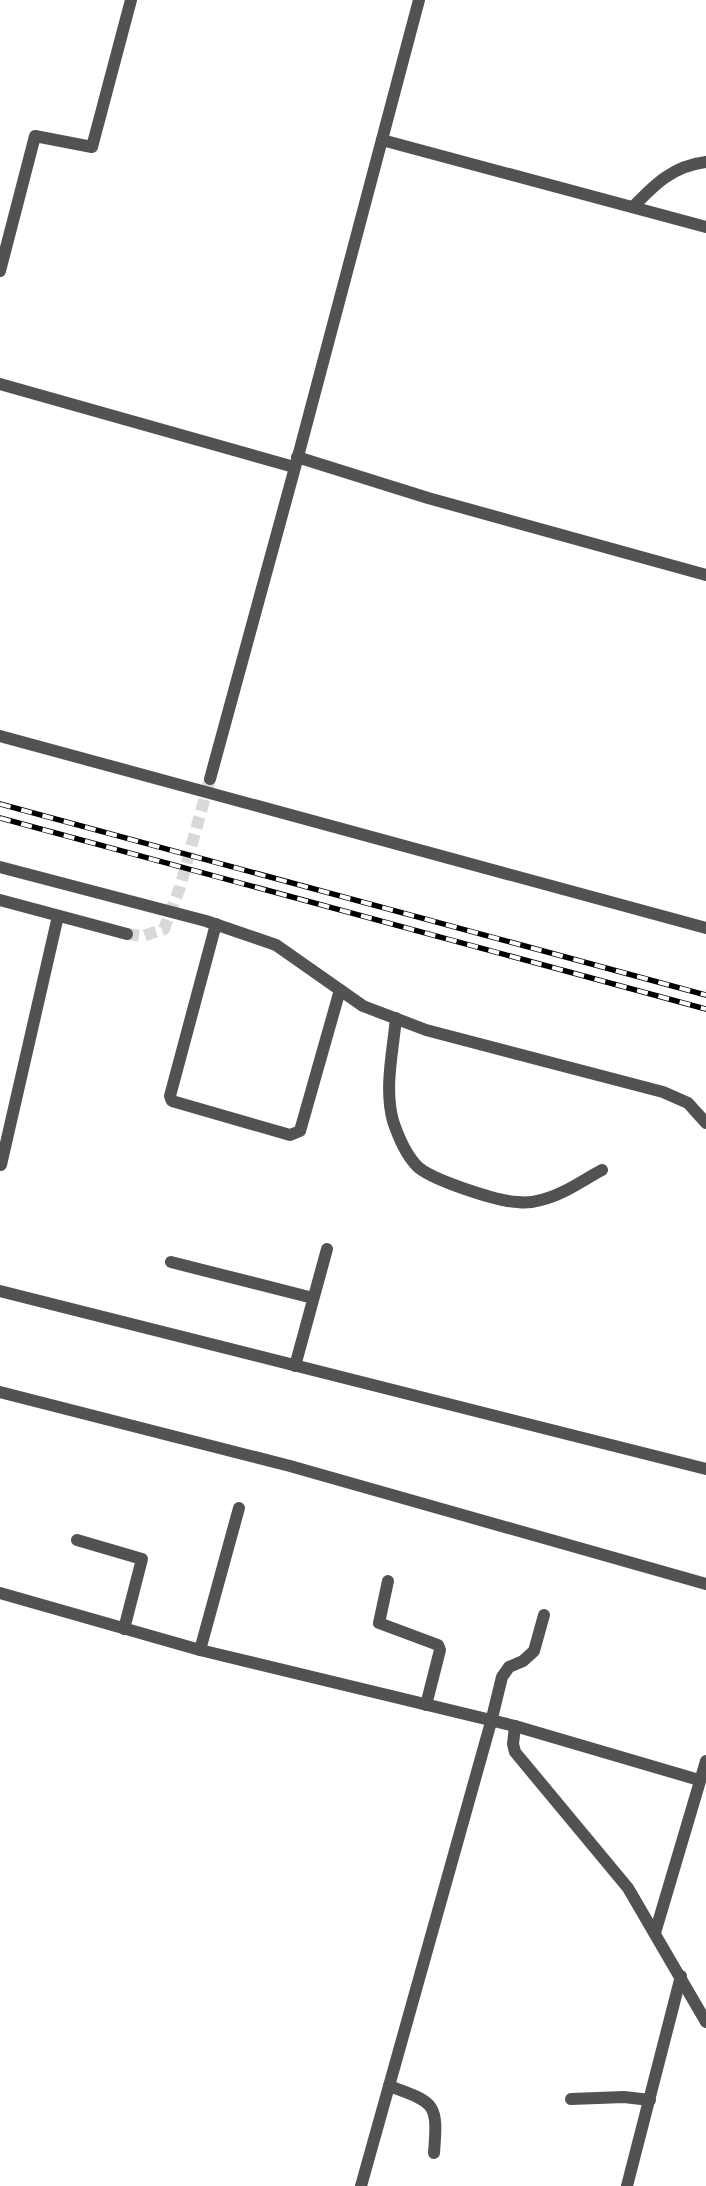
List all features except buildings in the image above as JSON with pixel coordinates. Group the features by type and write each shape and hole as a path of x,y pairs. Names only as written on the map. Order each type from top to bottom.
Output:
{"street":[{"path":"0,271 35,136 92,147 131,0"},
{"path":"210,779 419,0"},
{"path":"382,140 706,227"},
{"path":"633,207 658,180 680,167 706,162"},
{"path":"0,384 296,462 706,575"},
{"path":"0,736 706,928"},
{"path":"0,867 216,924 276,945 363,1006 426,1030 663,1092 688,1103 706,1123"},
{"path":"0,900 127,934"},
{"path":"2,1166 58,916"},
{"path":"216,924 170,1096 172,1102 294,1135 300,1131 340,990"},
{"path":"396,1018 389,1089 393,1119 401,1141 416,1166 431,1176 455,1186 517,1202 541,1200 562,1192 602,1170"},
{"path":"295,1366 327,1248"},
{"path":"172,1262 313,1298"},
{"path":"0,1291 706,1469"},
{"path":"0,1392 290,1466 706,1584"},
{"path":"200,1650 239,1508"},
{"path":"77,1540 142,1559 124,1628"},
{"path":"388,1581 379,1623 438,1645 440,1650 426,1705"},
{"path":"0,1593 200,1650 492,1722 516,1726 699,1780"},
{"path":"361,2186 492,1722 502,1677 509,1667 523,1661 534,1651 544,1615"},
{"path":"516,1726 514,1736 515,1752 628,1888 681,1976 706,2022"},
{"path":"655,1933 700,1799 699,1780 706,1761"},
{"path":"627,2186 681,1976"},
{"path":"389,2086 420,2098 429,2104 437,2120 434,2153"},
{"path":"571,2099 624,2097 650,2100"}],"tunnel":[{"path":"127,934 143,936 164,929 180,887 210,779"}],"railway":[{"path":"0,804 706,995"},
{"path":"0,818 706,1009"}]}
